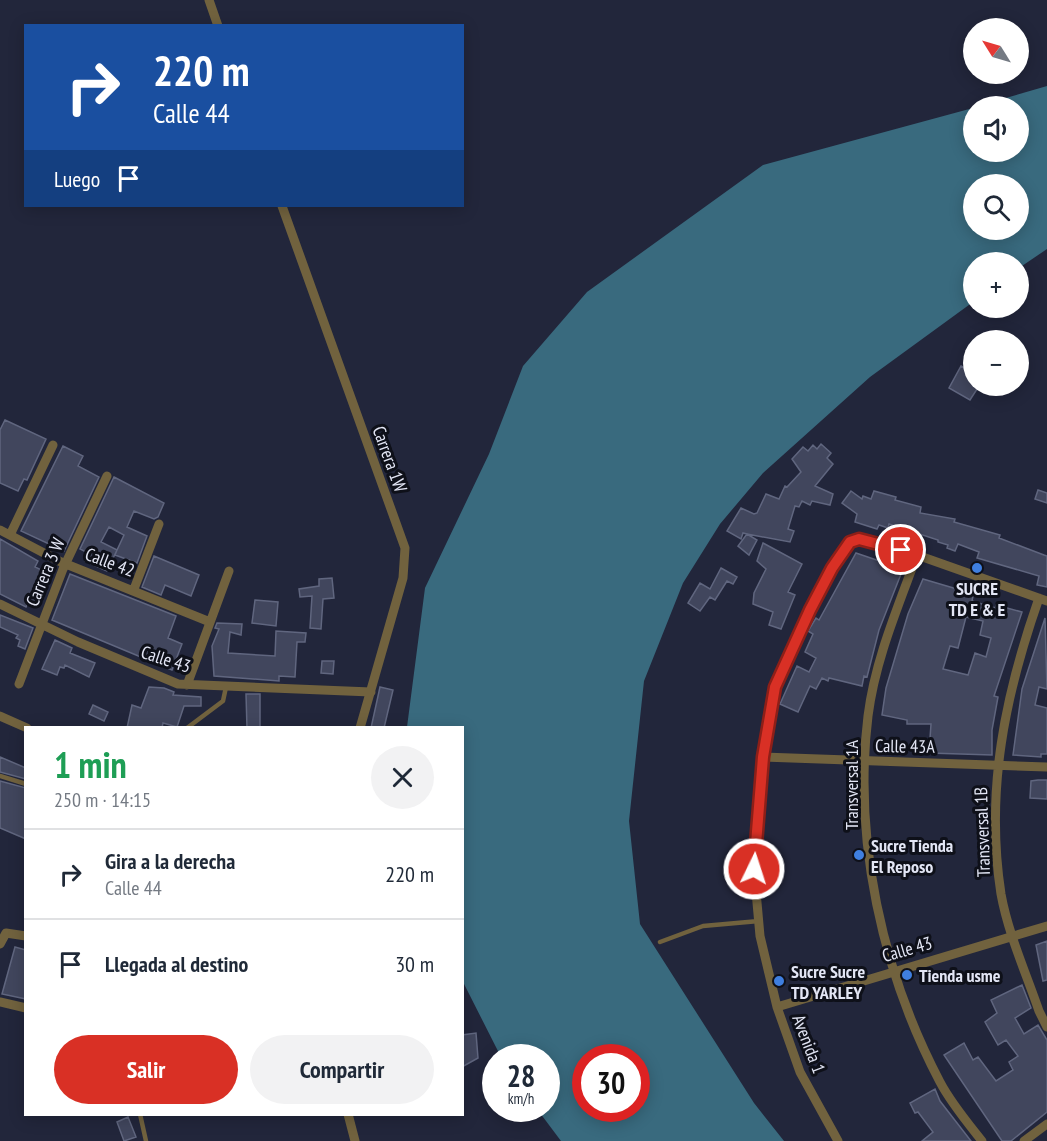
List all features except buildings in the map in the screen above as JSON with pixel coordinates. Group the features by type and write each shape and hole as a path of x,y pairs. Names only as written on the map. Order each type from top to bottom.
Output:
{"street":[{"path":"209,0 217,24"},
{"name":"Carrera 1W","path":"282,207 405,548 403,578 361,726"},
{"path":"10,535 53,445"},
{"name":"Carrera 3 W","path":"19,684 65,564 107,476"},
{"path":"134,589 159,524"},
{"name":"Calle 42","path":"0,530 65,564 134,589 210,622"},
{"name":"Avenida 1","path":"838,1141 800,1072 777,1007 759,921 754,869 763,757 775,687 810,610 832,568 850,542 859,539 869,540 917,555"},
{"path":"917,555 1043,600"},
{"name":"Transversal 1A","path":"917,555 878,667 869,714 865,762 868,857 894,970 912,1022 940,1083 982,1141"},
{"path":"187,685 229,571"},
{"name":"Transversal 1B","path":"1043,600 1011,688 997,765 994,810 1001,895 1039,1011 1047,1027"},
{"name":"Calle 43","path":"0,604 167,681 187,685 371,692"},
{"path":"0,716 24,727"},
{"name":"Calle 43A","path":"763,757 1047,767"},
{"name":"Calle 43","path":"777,1007 894,970 1047,926"},
{"path":"0,944 6,933 24,936"},
{"path":"0,1002 24,1008"},
{"path":"349,1116 355,1141"},
{"path":"1024,1141 1047,1124"}],"lane":[{"path":"190,726 224,700 226,687"},
{"path":"0,776 24,783"},
{"path":"660,942 703,926 759,921"},
{"path":"140,1116 146,1141"}],"water":[{"path":"1047,86 1047,249 1029,261 1029,252 963,252 963,309 870,377 763,473 720,524 683,583 644,681 629,821 640,924 754,1103 784,1141 561,1141 547,1122 560,1122 560,1044 494,1044 464,984 464,726 407,726 425,588 489,454 523,366 587,292 763,165 963,111 963,162 1029,162 1029,96 1012,96"}],"place":[{"name":"SUCRE TD E & E","path":"977,568"},
{"name":"Sucre Tienda El Reposo","path":"859,855"},
{"name":"Tienda usme","path":"907,975"},
{"name":"Sucre Sucre TD YARLEY","path":"779,981"}],"route":[{"path":"754,869 763,757 775,687 810,610 840,554 850,542 859,539 869,540 901,550"}]}
